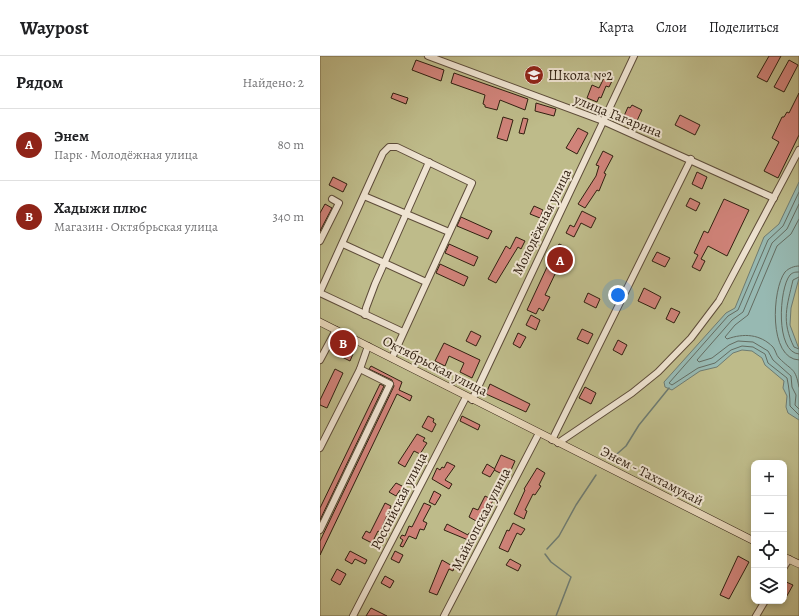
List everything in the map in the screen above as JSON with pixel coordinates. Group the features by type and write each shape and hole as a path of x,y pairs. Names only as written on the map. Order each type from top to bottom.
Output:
{"main road":[{"name":"Октябрьская улица","path":"320,322 539,433"},
{"name":"Энем - Тахтамукай","path":"539,433 751,540"},
{"path":"787,558 799,564"}],"street":[{"name":"улица Гагарина","path":"428,56 603,121 691,159 774,198"},
{"name":"Молодёжная улица","path":"469,398 634,56"},
{"path":"392,358 472,183 397,147 389,147 383,153 320,293 403,332"},
{"path":"555,441 632,393 658,372 691,338 719,301 799,150"},
{"path":"555,441 691,159"},
{"path":"365,315 366,308 385,262 429,162"},
{"path":"364,196 449,232"},
{"path":"320,241 339,203 332,199"},
{"path":"343,244 426,282"},
{"path":"320,360 336,330"},
{"path":"320,448 360,368 368,346"},
{"path":"320,530 390,384 360,368"},
{"name":"Российская улица","path":"352,616 469,398"},
{"name":"Майкопская улица","path":"444,616 539,433"},
{"path":"756,616 763,604"}],"shaded area":[{"path":"320,56 799,56 799,616 320,616"}],"water":[{"path":"799,182 799,278 791,308 790,325 799,349 799,420 788,413 786,407 787,396 783,388 784,381 765,365 762,358 752,351 742,350 733,353 717,367 700,371 672,390 665,387 664,382 726,313 735,308 764,237 779,224"}],"building":[{"path":"769,56 781,56 767,82 757,77"},
{"path":"416,60 444,70 441,81 412,70"},
{"path":"789,60 798,65 784,92 774,87"},
{"path":"454,73 528,99 525,110 500,100 497,110 485,107 483,104 485,95 451,83"},
{"path":"606,74 614,77 609,87 606,86 601,98 599,97 597,102 587,98 592,85 599,88"},
{"path":"393,93 408,98 406,104 391,98"},
{"path":"799,93 799,135 778,178 764,171 779,142 772,138 782,117 784,117 787,112 789,113"},
{"path":"536,103 556,109 554,116 535,111"},
{"path":"632,105 642,110 635,125 625,121 627,117 624,116 628,107 630,108"},
{"path":"680,115 700,125 695,135 675,125"},
{"path":"503,117 513,120 507,141 497,138"},
{"path":"523,118 528,119 524,134 519,133"},
{"path":"578,128 588,133 577,154 566,148"},
{"path":"603,151 613,156 604,173 606,174 599,191 597,190 585,208 578,204 596,176 599,166 596,165"},
{"path":"697,172 707,177 702,189 692,184"},
{"path":"333,177 347,184 343,192 329,185"},
{"path":"690,198 700,203 696,211 686,206"},
{"path":"724,199 749,210 727,256 708,246 701,259 705,261 700,271 692,267 698,255 694,253 704,231 708,233"},
{"path":"325,204 332,208 320,231 320,213"},
{"path":"534,206 543,210 540,218 530,214"},
{"path":"582,211 596,218 591,228 581,223 574,237 566,233 570,225 574,227"},
{"path":"461,217 492,231 488,239 457,226"},
{"path":"516,237 525,241 521,249 518,247 496,283 488,279 506,246 510,249"},
{"path":"449,244 478,257 474,266 445,253"},
{"path":"559,244 566,247 561,257 554,254"},
{"path":"657,252 670,258 665,267 652,261"},
{"path":"440,264 468,277 464,286 436,273"},
{"path":"547,267 556,272 545,295 550,297 543,311 539,308 536,314 527,310"},
{"path":"644,288 661,297 655,309 638,301"},
{"path":"588,293 600,299 596,308 584,302"},
{"path":"671,308 680,312 674,323 666,319"},
{"path":"531,315 540,320 536,330 526,325"},
{"path":"582,329 593,334 588,344 577,339"},
{"path":"471,331 481,336 476,346 466,341"},
{"path":"518,333 526,337 520,348 513,344"},
{"path":"618,340 627,345 622,355 613,350"},
{"path":"444,343 480,360 472,378 460,372 464,363 449,356 445,366 435,361"},
{"path":"337,347 353,354 350,361 334,353"},
{"path":"371,366 402,382 399,390 412,396 410,401 397,394 320,555 320,541 394,386 392,380 369,369"},
{"path":"335,369 343,373 327,408 320,405 320,400"},
{"path":"380,384 384,386 320,520 320,508"},
{"path":"490,384 530,404 526,412 486,394"},
{"path":"585,387 596,393 591,404 579,398"},
{"path":"428,416 434,419 433,422 436,424 432,432 422,427"},
{"path":"462,416 480,425 478,430 460,421"},
{"path":"417,434 425,438 423,441 427,443 420,454 414,451 405,467 398,463"},
{"path":"501,455 515,461 508,477 494,470"},
{"path":"447,462 455,466 445,480 452,484 449,489 432,479 437,468 440,470 442,467 444,468"},
{"path":"487,464 495,469 490,477 482,473"},
{"path":"537,468 545,473 539,485 541,486 535,495 533,494 525,510 527,511 524,519 514,514 525,490 524,489"},
{"path":"396,483 404,487 396,496 389,492"},
{"path":"434,491 441,495 435,505 429,502"},
{"path":"485,496 493,500 490,507 486,506 478,522 469,517 473,508 478,510"},
{"path":"385,503 391,506 380,532 378,531 372,543 362,538 366,531 370,533"},
{"path":"424,503 431,506 423,521 427,523 424,530 420,529 416,539 409,536 403,547 400,546 403,540 400,538 402,535 405,536 409,526 412,527"},
{"path":"513,523 525,529 521,535 517,533 508,552 499,548 507,530 509,531"},
{"path":"447,524 468,535 469,533 475,536 473,542 444,530"},
{"path":"350,551 367,560 365,564 355,559 352,564 345,560"},
{"path":"395,551 403,555 399,563 391,559"},
{"path":"738,556 749,562 729,599 720,595"},
{"path":"510,559 521,565 518,571 506,565"},
{"path":"442,560 454,567 453,571 449,569 437,595 429,592"},
{"path":"337,569 346,574 340,585 331,580"},
{"path":"385,576 394,581 390,588 381,583"},
{"path":"787,582 793,585 787,596"},
{"path":"371,608 387,616 366,616"}],"waterway":[{"path":"610,460 626,446 639,425 669,388"},
{"path":"547,549 559,536 576,505 596,475"},
{"path":"545,554 551,562 571,577 556,616"}],"place":[{"name":"Школа №2","path":"534,75"},
{"name":"Энем","path":"560,260"},
{"name":"Хадыжи плюс","path":"343,343"}]}
